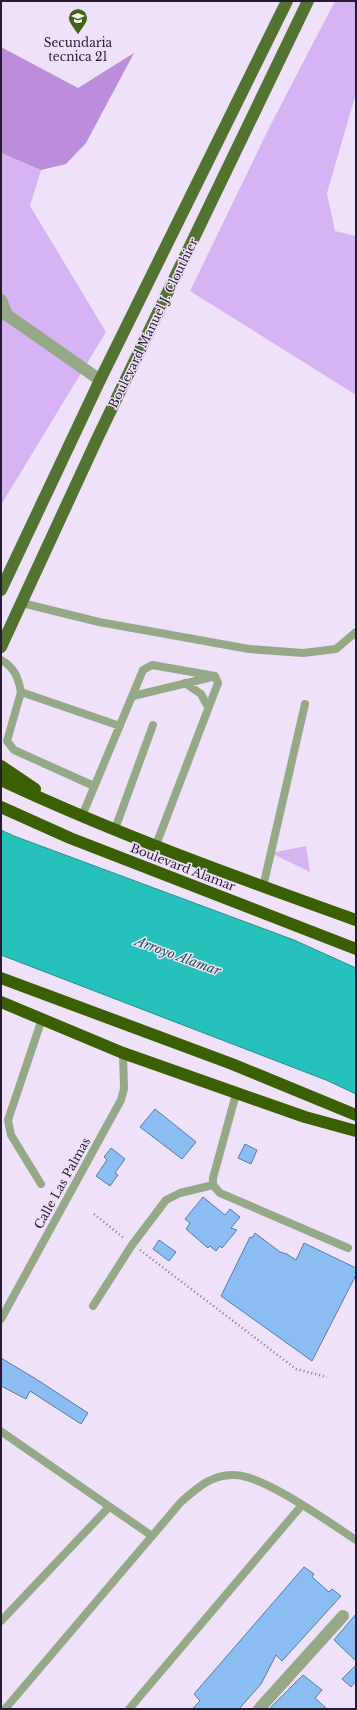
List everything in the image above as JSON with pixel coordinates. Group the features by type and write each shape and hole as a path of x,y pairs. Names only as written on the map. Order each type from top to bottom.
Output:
{"highway":[{"path":"1,766 44,794 52,804"},
{"path":"1,780 52,804 82,816 263,887 356,920"},
{"name":"Boulevard Alamar","path":"1,807 70,838 356,949"},
{"path":"1,978 232,1064 356,1115"},
{"path":"2,1002 123,1053 236,1094 305,1117 356,1131"}],"main road":[{"name":"Boulevard Manuel J. Clouthier","path":"1,590 100,380 287,1"},
{"name":"Boulevard Manuel J. Clouthier","path":"1,647 98,437 308,1"}],"street":[{"path":"1,300 4,314 100,380"},
{"path":"259,1709 343,1616"}],"lane":[{"path":"22,603 99,622 249,649 303,653 336,649 356,632"},
{"path":"1,660 11,665 18,676 21,692 7,741 14,750 94,786"},
{"path":"82,816 144,670 152,665 215,676"},
{"path":"133,696 215,676"},
{"path":"156,845 218,683 215,676"},
{"path":"185,683 201,694 208,707"},
{"path":"21,692 120,726"},
{"path":"263,887 305,704"},
{"path":"115,829 154,725"},
{"path":"41,1184 11,1135 8,1120 42,1019"},
{"name":"Calle Las Palmas","path":"1,1319 121,1100 124,1088 123,1053"},
{"path":"236,1094 213,1178 213,1185 220,1194 348,1248"},
{"path":"93,1306 132,1244 166,1200 180,1193 213,1185"},
{"path":"2,1432 152,1536"},
{"path":"5,1709 152,1536 199,1485 215,1478 235,1475 255,1480 302,1505 356,1540"},
{"path":"129,1709 302,1505"},
{"path":"1,1621 109,1506"}],"path":[{"path":"94,1214 296,1369 326,1377"}],"shaded area":[{"path":"335,1 356,1 356,93 327,193 335,231 356,236 356,395 190,291 270,126"},
{"path":"1,47 78,88 134,53 86,143 66,164 41,170 1,153"},
{"path":"1,153 41,170 30,206 106,332 1,505"},
{"path":"306,846 310,872 271,853"}],"water":[{"name":"Arroyo Alamar","path":"1,830 294,940 356,968 356,1094 326,1080 1,955"}],"building":[{"path":"155,1109 196,1142 182,1159 140,1127"},
{"path":"245,1144 257,1150 251,1164 238,1158"},
{"path":"111,1148 125,1159 115,1173 118,1175 110,1186 96,1176 107,1160 104,1157"},
{"path":"203,1197 225,1215 230,1209 240,1217 231,1228 237,1230 222,1248 220,1246 216,1251 210,1246 208,1248 186,1229 190,1223 185,1219"},
{"path":"255,1233 280,1252 287,1254 296,1260 304,1243 356,1268 356,1275 312,1361 221,1296 250,1237 252,1238"},
{"path":"159,1240 176,1252 169,1261 153,1249"},
{"path":"1,1358 88,1413 81,1424 30,1391 26,1399 1,1386"},
{"path":"304,1567 314,1574 312,1577 329,1592 332,1589 341,1596 282,1661 276,1655 261,1684 239,1709 192,1709 200,1701 194,1694"},
{"path":"356,1614 356,1661 334,1640"},
{"path":"356,1665 356,1681 351,1687 342,1679"},
{"path":"303,1675 322,1690 315,1698 327,1709 269,1709"}],"place":[{"name":"Secundaria tecnica 21","path":"78,35"}]}
